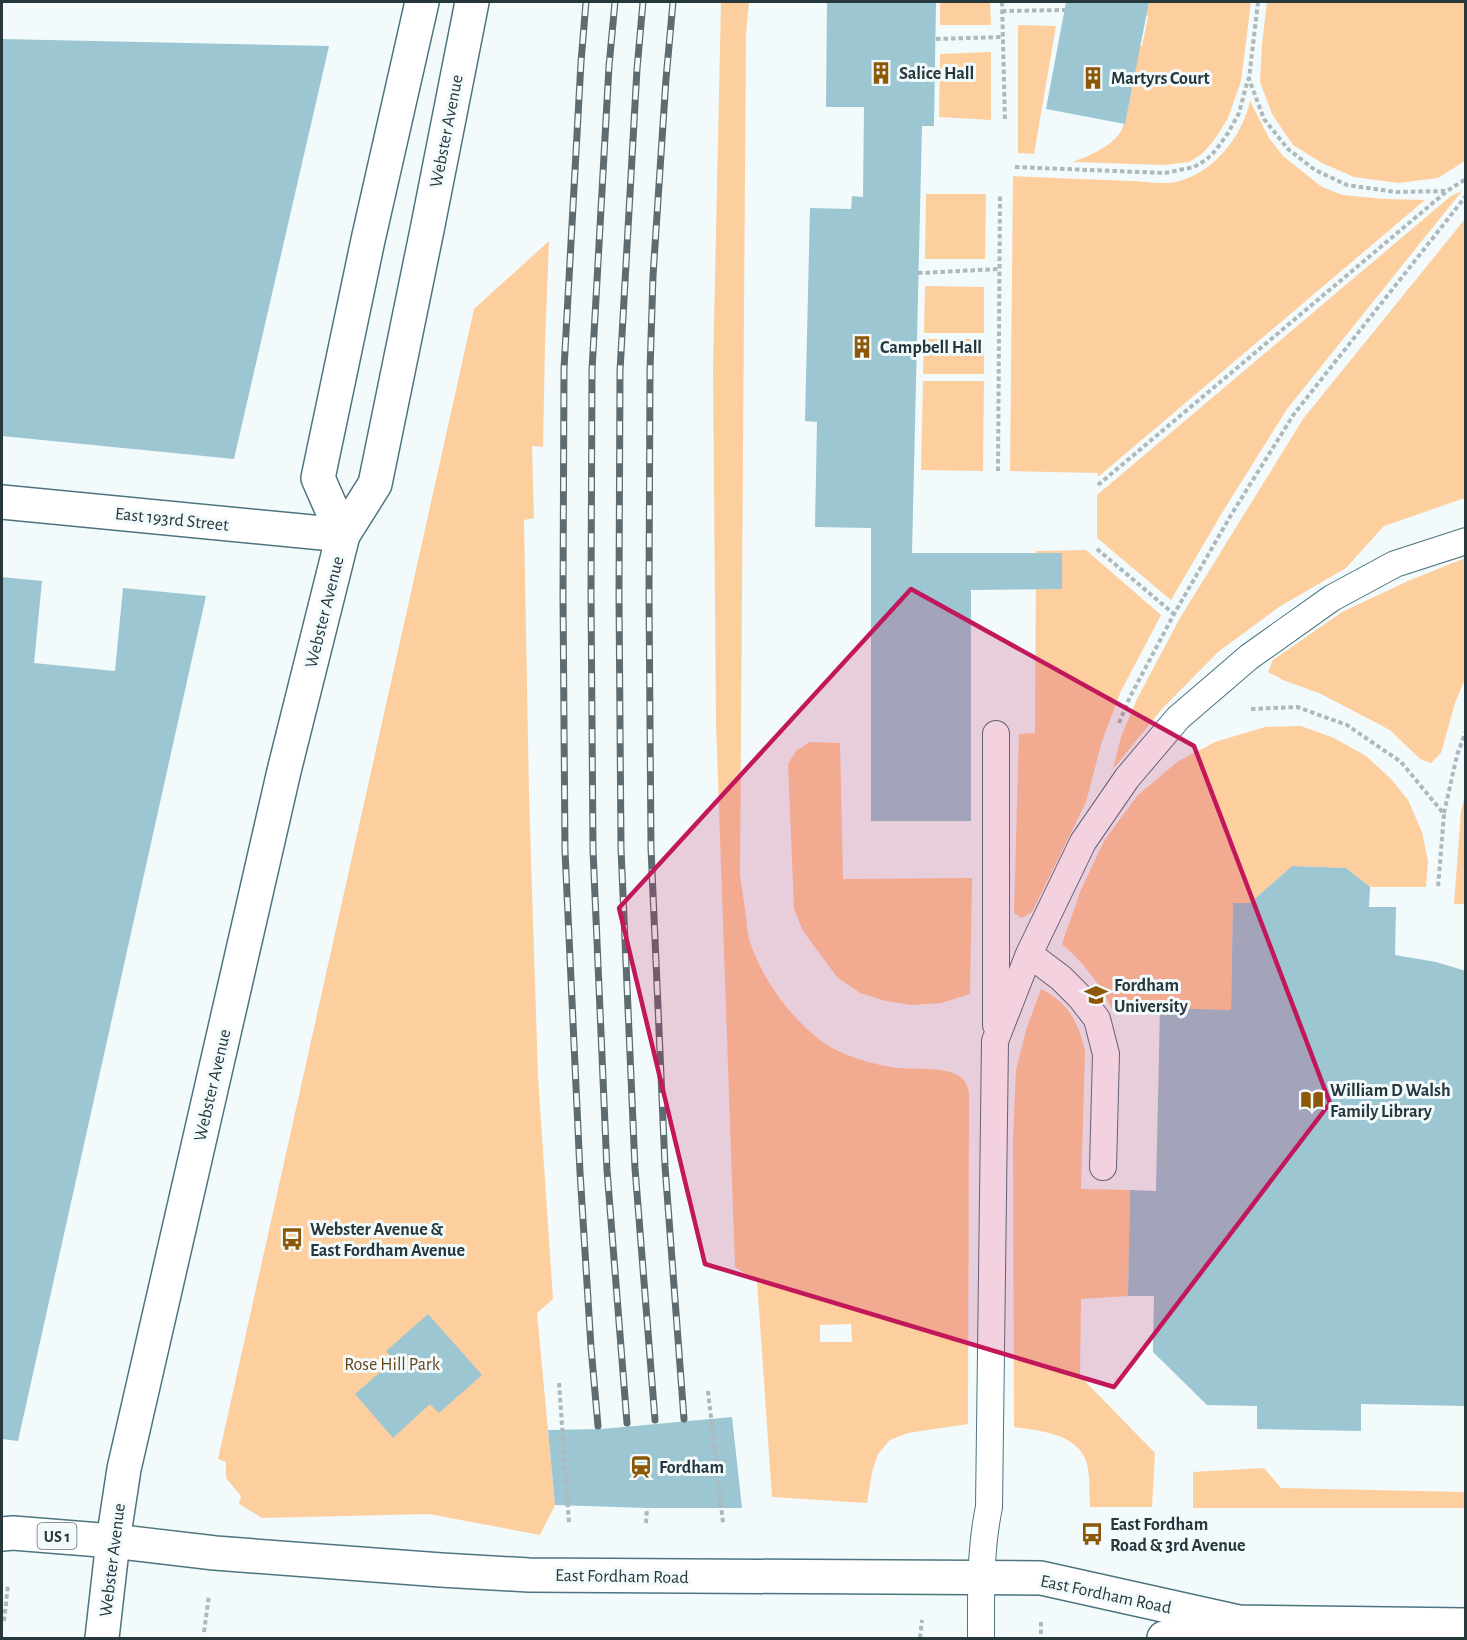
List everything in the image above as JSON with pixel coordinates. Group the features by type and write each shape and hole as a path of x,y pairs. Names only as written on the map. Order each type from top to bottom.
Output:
{"main road":[{"name":"Webster Avenue","path":"344,535 318,478 368,240 422,2"},
{"name":"Webster Avenue","path":"102,1638 124,1469 284,771 344,535 375,483 472,2"},
{"name":"East 193rd Street","path":"2,502 344,535"},
{"name":"East Fordham Road","path":"2,1534 113,1541 215,1553 529,1575 1041,1578 1239,1622 1466,1625"},
{"name":"East Fordham Road","path":"1164,1638 1239,1622"}],"lane":[{"path":"996,1041 1029,954 1083,842 1127,778 1178,718 1249,657 1332,598 1395,564 1466,541"},
{"path":"981,1638 981,1578 989,1507 996,1041 996,734"},
{"path":"1029,954 1061,978 1097,1019 1106,1054 1103,1167"}],"path":[{"path":"1002,2 1005,121"},
{"path":"1015,167 1165,173 1194,167 1206,160 1228,133 1239,113 1249,79 1258,2"},
{"path":"1002,10 1065,10"},
{"path":"936,39 1002,37"},
{"path":"1249,79 1264,119 1288,149 1315,170 1347,185 1396,192 1446,191"},
{"path":"1098,485 1446,191 1466,179"},
{"path":"999,471 1000,194"},
{"path":"1116,729 1130,697 1174,614 1231,515 1294,414 1466,196"},
{"path":"918,273 1000,269"},
{"path":"1097,549 1174,614"},
{"path":"1244,710 1297,706 1347,725 1401,762 1444,814"},
{"path":"1438,888 1444,814 1457,755 1466,731"},
{"path":"560,1383 569,1523"},
{"path":"708,1391 723,1523"},
{"path":"646,1508 646,1523"},
{"path":"4,1621 8,1585"},
{"path":"204,1632 210,1587"},
{"path":"920,1638 923,1614"}],"highlighted area":[{"path":"911,589 1194,746 1330,1103 1114,1387 705,1264 619,908"}],"green space":[{"path":"721,2 749,2 746,34 740,875 748,936 768,981 777,994 797,1019 828,1046 847,1055 877,1064 950,1072 964,1080 969,1092 968,1424 908,1433 890,1440 878,1454 872,1472 867,1503 772,1497 757,1281 735,1267 716,722 713,370","holes":["851,1324 852,1342 820,1342 820,1325"]},
{"path":"940,2 990,2 991,25 940,25"},
{"path":"1149,2 1251,2 1241,81 1228,118 1202,154 1189,162 1165,165 1073,162 1105,147 1116,138 1123,127 1139,46 1142,46"},
{"path":"1267,2 1465,2 1465,161 1438,178 1398,183 1354,177 1322,163 1293,145 1272,114 1260,82"},
{"path":"1018,25 1056,26 1034,154 1018,153"},
{"path":"991,52 991,120 939,117 940,54"},
{"path":"1250,101 1269,138 1283,156 1322,187 1343,195 1425,200 1098,477 1098,473 1010,471 1013,176 1165,183 1189,178 1202,171 1224,152 1240,128"},
{"path":"1462,191 1287,409 1171,600 1097,538 1097,495 1451,196"},
{"path":"926,194 986,194 985,259 925,259"},
{"path":"1465,219 1465,498 1384,526 1346,568 1279,607 1218,652 1162,709 1113,769 1121,737 1137,699 1180,618 1303,419"},
{"name":"Rose Hill Park","path":"549,241 543,447 532,446 534,518 524,520 529,794 538,1077 553,1299 537,1313 555,1505 540,1535 429,1514 262,1518 239,1504 241,1496 226,1478 226,1462 218,1459 474,309"},
{"path":"925,286 984,287 984,333 924,333"},
{"path":"924,339 984,339 984,374 923,374"},
{"path":"923,381 984,381 983,471 921,470"},
{"path":"1086,550 1161,615 1121,691 1102,741 1086,802 1032,912 1022,918 1014,913 1019,734 1035,733 1036,551"},
{"path":"1465,558 1465,679 1455,703 1441,753 1431,763 1420,759 1390,730 1321,694 1268,672 1273,660 1342,612 1408,581"},
{"path":"1301,726 1334,738 1366,756 1391,779 1408,800 1422,832 1428,861 1426,887 1370,887 1346,868 1292,866 1264,891 1264,904 1233,903 1231,1010 1112,1009 1090,974 1062,944 1080,892 1104,841 1137,796 1177,762 1215,742 1265,727"},
{"path":"810,742 840,743 843,879 972,878 970,994 941,1003 912,1005 886,1001 860,993 837,977 803,931 794,909 788,764 796,751"},
{"path":"1465,793 1465,904 1454,904 1461,811"},
{"path":"1041,989 1051,994 1071,1014 1085,1051 1081,1189 1130,1190 1128,1296 1081,1299 1080,1376 1155,1453 1152,1507 1090,1507 1088,1468 1078,1448 1059,1436 1014,1427 1013,1140 1016,1070 1026,1030"},
{"path":"1264,1468 1281,1488 1465,1492 1465,1508 1193,1508 1193,1472"}],"building":[{"path":"827,2 936,2 934,126 922,126 912,553 1062,553 1062,589 971,590 971,821 871,821 871,528 815,527 817,422 805,421 810,208 851,209 852,196 863,197 864,107 826,107"},
{"name":"Martyrs Court","path":"1066,2 1149,2 1125,124 1046,109"},
{"path":"2,39 329,46 234,459 2,436"},
{"path":"2,577 42,581 34,663 115,671 123,588 206,596 18,1441 2,1439"},
{"name":"William D Walsh Family Library","path":"1292,866 1346,868 1370,887 1369,907 1396,907 1395,955 1436,962 1466,971 1466,1406 1361,1404 1361,1431 1257,1429 1257,1406 1207,1405 1153,1352 1154,1296 1128,1296 1130,1190 1156,1191 1160,1008 1231,1010 1233,903 1250,903"},
{"path":"428,1314 482,1375 439,1413 430,1404 393,1438 355,1394 394,1360 386,1351"},
{"path":"732,1417 742,1508 555,1505 548,1430 602,1429"}],"railway":[{"path":"586,2 564,369 565,851 580,1172 598,1426"},
{"path":"615,2 609,66 592,370 593,850 607,1170 627,1423"},
{"path":"643,2 637,69 620,371 621,849 635,1168 655,1420"},
{"path":"673,2 653,276 650,371 649,595 651,848 665,1166 684,1419"}],"place":[{"name":"Salice Hall","path":"881,73"},
{"name":"Martyrs Court","path":"1093,78"},
{"name":"Campbell Hall","path":"862,347"},
{"name":"Fordham University","path":"1096,995"},
{"name":"William D Walsh Family Library","path":"1312,1100"},
{"name":"Webster Avenue & East Fordham Avenue","path":"292,1239"},
{"name":"Fordham","path":"641,1467"},
{"name":"East Fordham Road & 3rd Avenue","path":"1092,1534"}]}
